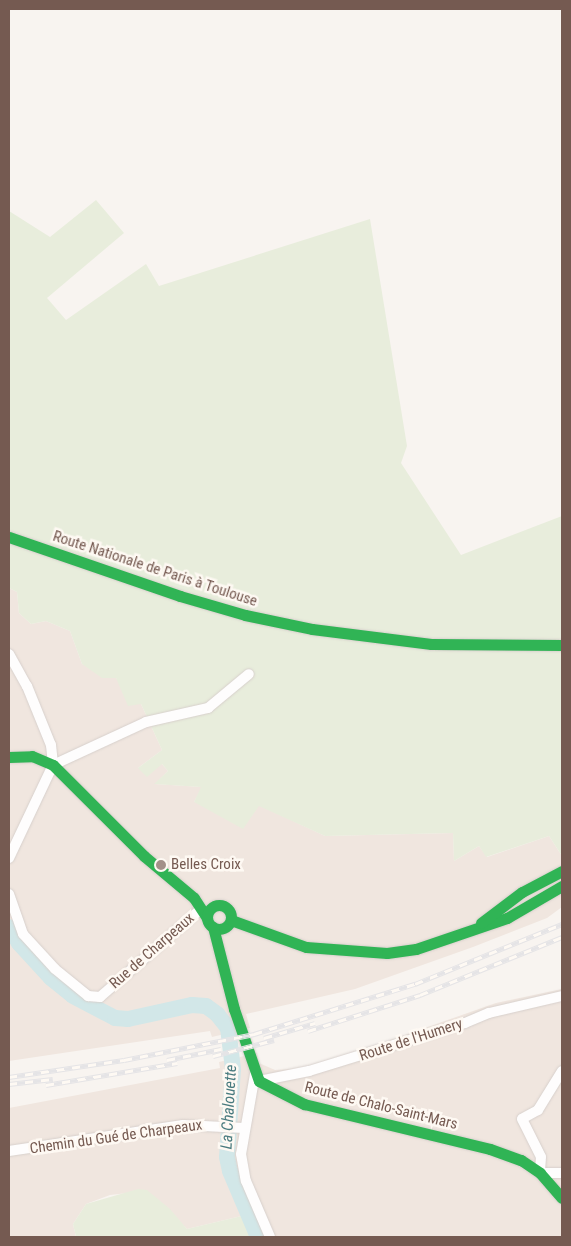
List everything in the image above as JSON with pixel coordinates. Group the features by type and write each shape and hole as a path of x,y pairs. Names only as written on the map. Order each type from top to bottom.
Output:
{"main road":[{"name":"Route Nationale de Paris à Toulouse","path":"9,537 180,596 245,615 312,629 431,644 562,645"},
{"name":"Route Nationale de Paris à Toulouse","path":"9,548 178,606 309,639 431,654 562,655"},
{"path":"9,757 32,756 53,765 144,856 194,898 215,920 275,939 341,952 416,949 469,932 504,913 562,886"},
{"path":"504,913 562,871"},
{"path":"194,898 228,909 215,920"},
{"path":"214,906 220,946 234,1009 257,1077"},
{"name":"Route de Chalo-Saint-Mars","path":"257,1077 304,1104 490,1149 521,1160 540,1173 562,1198"}],"street":[{"path":"9,654 27,686 51,745 53,765 9,858"},
{"path":"53,765 146,722 208,708 249,674"},
{"name":"Rue de Charpeaux","path":"9,894 23,934 55,969 88,996 100,997 215,920"},
{"name":"Route de l'Humery","path":"257,1077 309,1071 448,1029 489,1013 562,996"},
{"path":"562,1071 538,1110 522,1119 542,1157 540,1173 562,1173"},
{"path":"257,1077 244,1128 242,1166 270,1237"},
{"name":"Chemin du Gué de Charpeaux","path":"9,1151 183,1125 244,1128"}],"shaded area":[{"path":"9,588 17,592 19,613 31,624 46,621 70,631 82,664 116,678 141,704 162,750 138,768 162,764 168,771 155,784 202,787 194,802 259,805 325,836 453,833 454,861 479,846 487,857 549,836 562,856 562,907 547,918 473,947 355,989 246,1014 250,1028 212,1037 210,1031 9,1061"},
{"path":"562,989 562,1237 263,1237 254,1213 187,1229 163,1204 128,1193 110,1195 86,1204 73,1224 76,1237 9,1237 9,1108 220,1068 219,1062 257,1053 259,1063 275,1070 311,1068 496,1003"}],"green space":[{"path":"96,200 124,233 47,298 66,320 146,264 159,286 370,219 407,446 401,463 461,555 562,516 562,856 549,836 486,857 479,846 454,861 453,833 325,836 259,806 243,829 194,802 201,787 154,784 168,771 162,764 147,777 138,768 162,750 141,704 128,706 116,678 102,678 82,664 70,631 46,621 31,624 19,613 17,592 9,588 9,211 50,237"},
{"path":"138,1189 147,1190 170,1209 187,1229 254,1213 263,1237 76,1237 73,1224 86,1204"}],"waterway":[{"name":"La Chalouette","path":"9,927 19,943 51,978 73,996 115,1018 128,1019 192,1005 206,1006 217,1014 228,1028 233,1069 227,1157 230,1171 258,1237"}],"railway":[{"path":"9,1077 124,1060 254,1034 415,984 562,924"},
{"path":"308,1031 420,995 562,937"},
{"path":"264,1038 315,1023"},
{"path":"213,1056 274,1040"},
{"path":"167,1060 221,1049"},
{"path":"46,1085 177,1063"},
{"path":"9,1084 53,1079"}],"traffic: fast":[{"path":"9,537 180,596 245,615 312,629 431,644 562,645"},
{"path":"9,757 32,756 53,765 144,856 194,898 207,918"},
{"path":"481,923 522,892 562,871"},
{"path":"231,920 306,947 387,953 416,949 507,918 562,886"},
{"path":"219,905 227,909 231,917 227,925 219,929 211,925 207,917 211,909 219,905"},
{"path":"213,927 234,1009 259,1081 304,1104 490,1149 521,1160 540,1173 562,1198"}],"place":[{"name":"Belles Croix","path":"161,865"}]}
